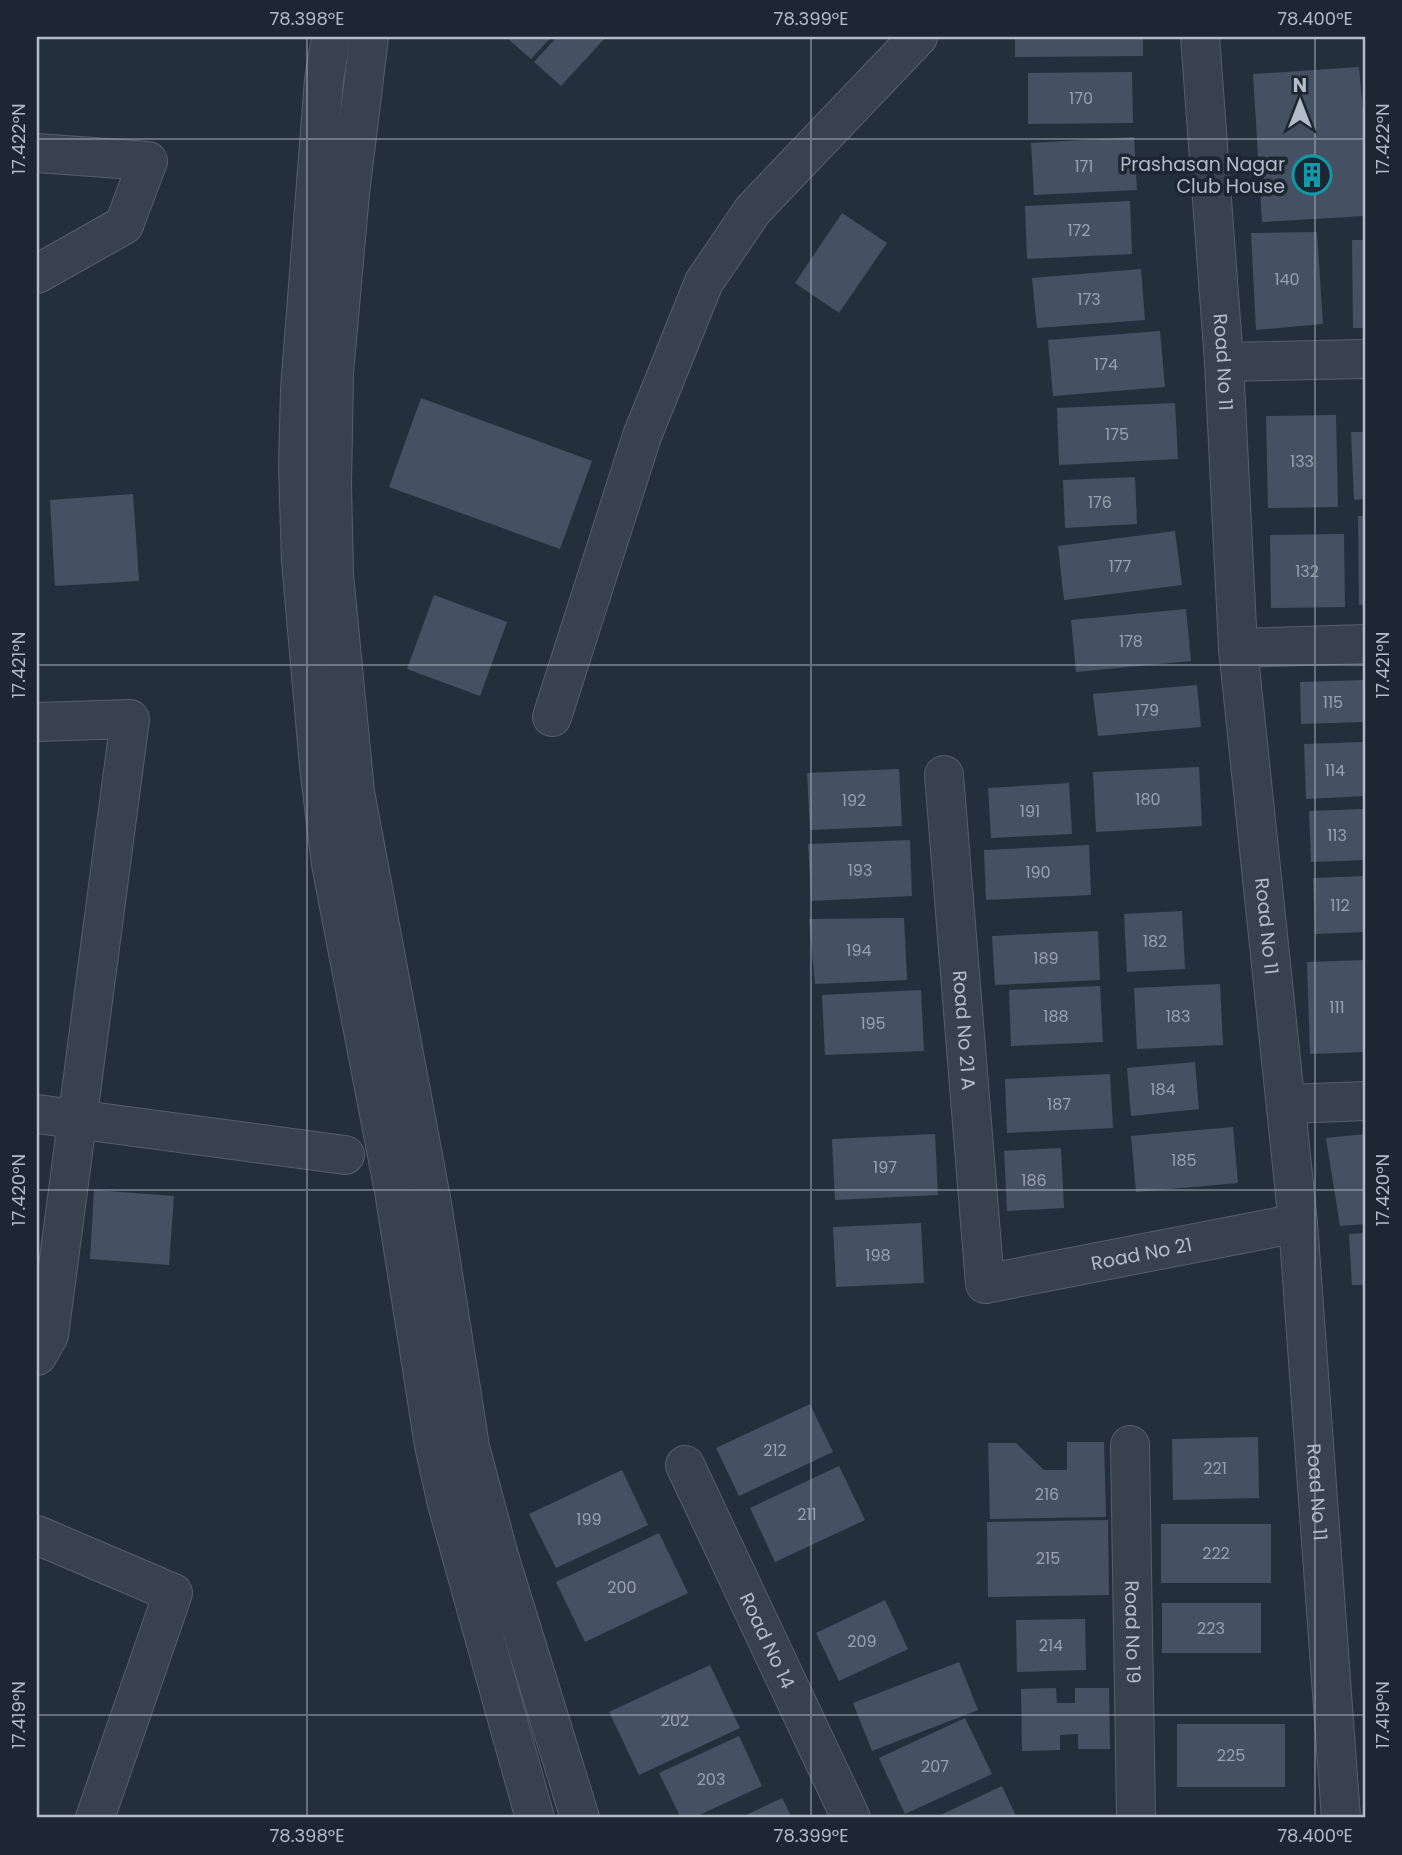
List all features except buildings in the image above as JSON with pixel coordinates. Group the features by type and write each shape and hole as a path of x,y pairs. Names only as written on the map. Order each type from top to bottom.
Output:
{"street":[{"path":"331,37 324,80 300,389 298,468 302,574 318,766 333,876 394,1191 433,1444 447,1504 535,1818"},
{"path":"369,37 350,193 334,373 334,575 347,724 369,877 432,1204 470,1447 499,1556 580,1818"},
{"path":"552,717 642,436 704,282 753,210 918,37"},
{"name":"Road No 11","path":"1200,37 1224,362 1238,648 1288,1104 1339,1818"},
{"path":"37,153 148,162 124,225 37,274"},
{"path":"1224,362 1365,359"},
{"path":"1238,648 1365,644"},
{"path":"37,722 130,719 49,1335 37,1356"},
{"name":"Road No 21 A","path":"944,775 985,1284"},
{"path":"1288,1104 1365,1101"},
{"path":"37,1114 345,1155"},
{"name":"Road No 21","path":"985,1284 1298,1223"},
{"name":"Road No 19","path":"1130,1444 1136,1818"},
{"name":"Road No 14","path":"685,1465 851,1818"},
{"path":"37,1535 173,1593 95,1818"},
{"path":"1339,1818 1365,1817"}],"place":[{"name":"Prashasan Nagar Club House","path":"1312,175"}]}
